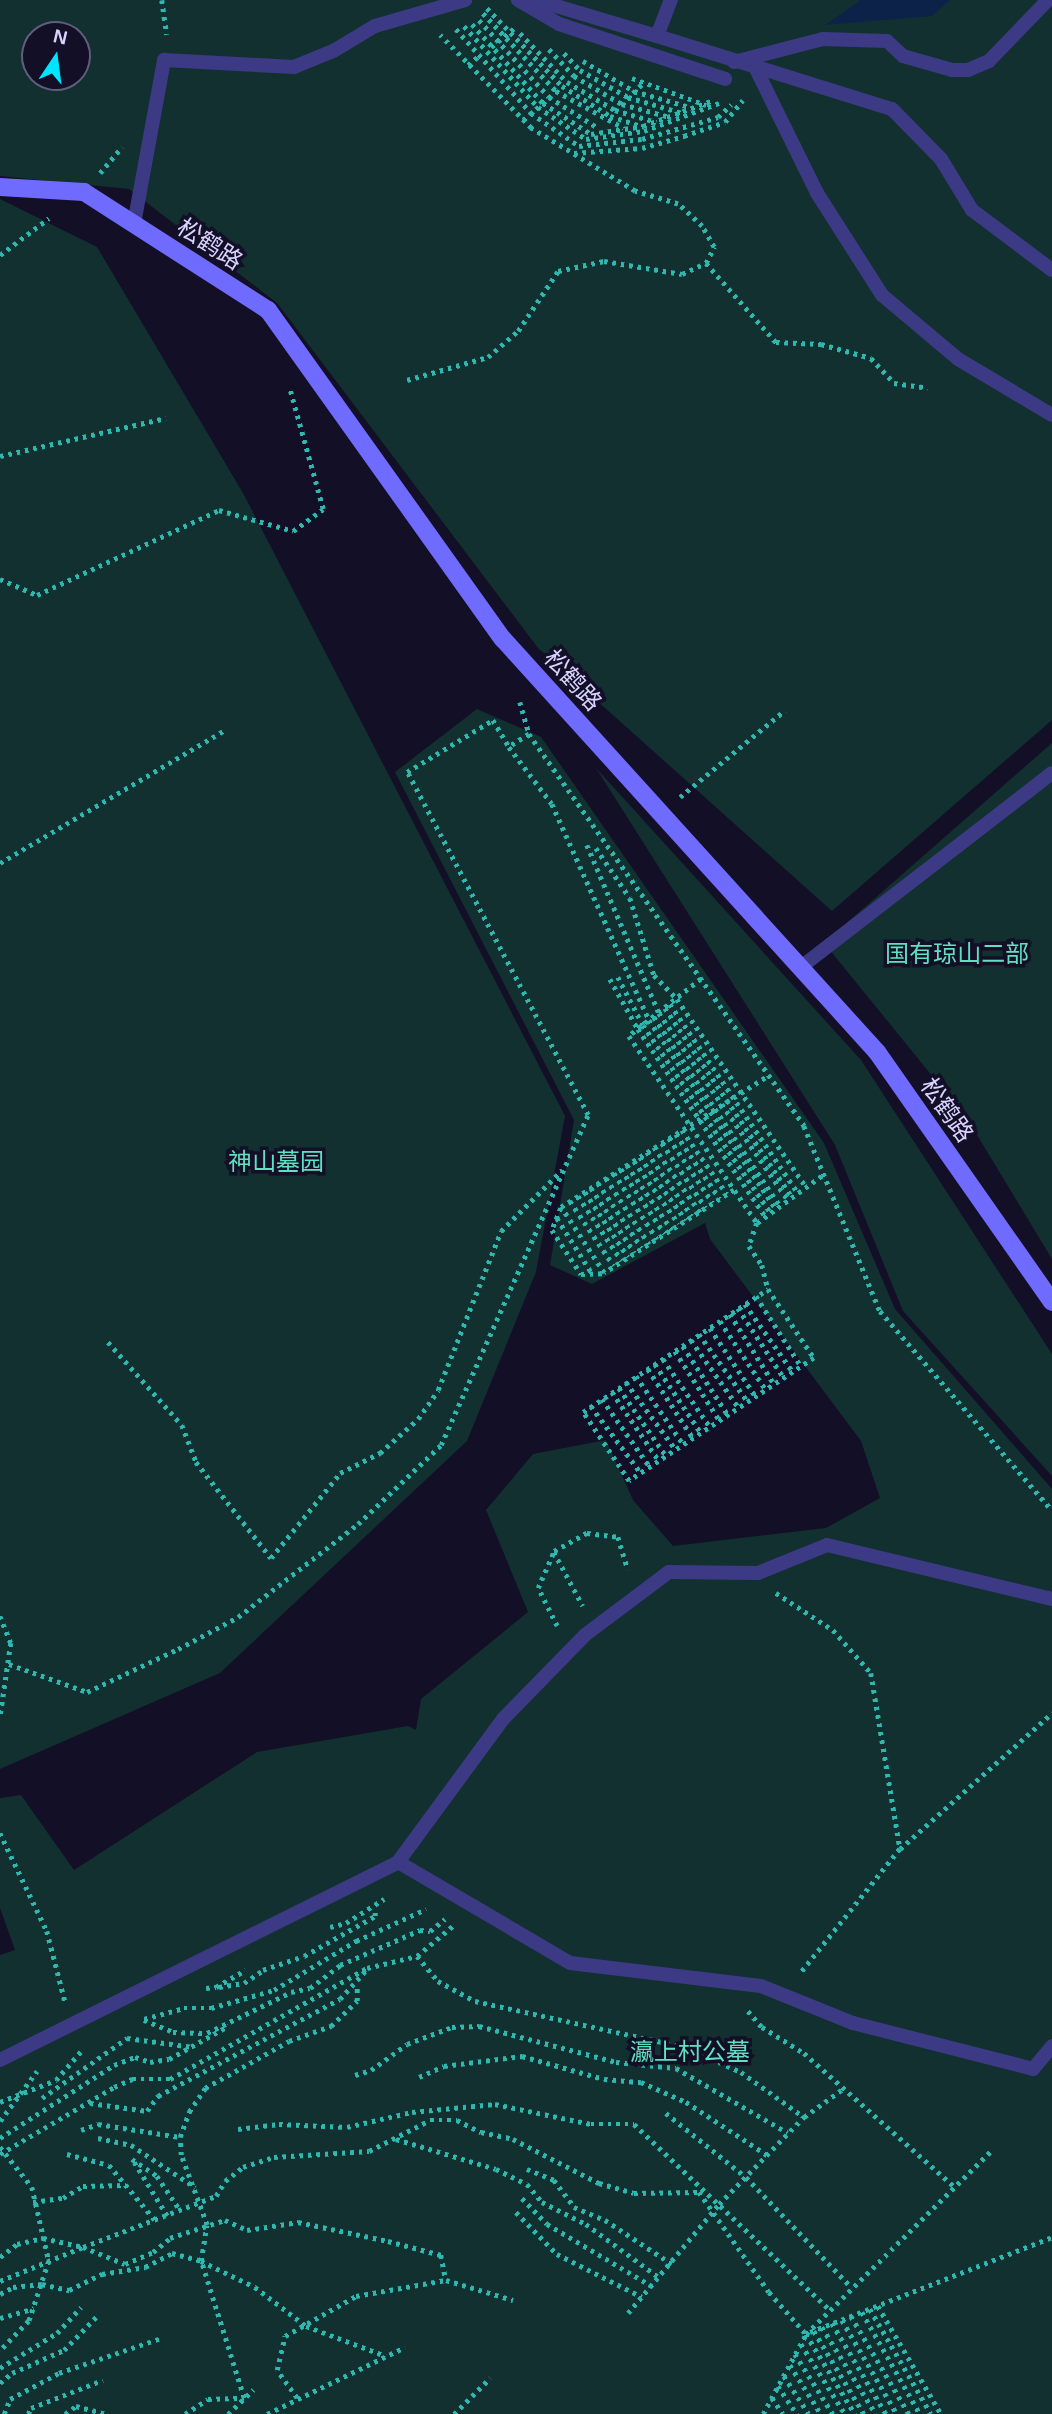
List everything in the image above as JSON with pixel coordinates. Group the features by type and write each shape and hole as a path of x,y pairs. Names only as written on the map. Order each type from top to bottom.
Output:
{"street":[{"path":"0,187 84,191"},
{"name":"松鹤路","path":"84,191 268,310 503,639 877,1052 1052,1302"}],"lane":[{"path":"536,0 657,36 744,66 892,109 941,159 972,211 1052,270"},
{"path":"657,36 671,0"},
{"path":"744,66 823,39 887,41 903,56 952,71 968,70 989,61 1048,0"},
{"path":"134,224 164,60 294,67 335,50 375,26 449,4"},
{"path":"517,7 559,24 725,79"},
{"path":"744,66 817,192 882,295 958,359 1052,415"},
{"path":"801,967 1052,773"},
{"path":"0,2060 398,1862 503,1719 589,1631 668,1572 758,1573 827,1545 1052,1599"},
{"path":"398,1862 570,1962 761,1986 853,2023 1033,2070 1052,2046"}],"path":[{"path":"479,0 556,91 604,121 625,129"},
{"path":"488,0 567,82 615,110 656,122"},
{"path":"449,4 486,50 541,105 586,139 644,131 712,109 725,98 744,66"},
{"path":"449,4 480,56 531,113 579,146 642,139 718,117 731,105 744,66"},
{"path":"449,4 498,41 550,97 598,128"},
{"path":"449,4 492,46 541,105 591,134 643,126 707,105 725,79"},
{"path":"407,380 488,357 518,331 558,271 604,261 682,274 706,262 714,247 702,226 677,204 635,191 523,120 440,34 449,4"},
{"path":"468,65 523,22 517,7"},
{"path":"479,9 562,86 610,116 643,126"},
{"path":"540,40 574,76 622,104 670,117"},
{"path":"523,120 612,42"},
{"path":"554,44 580,70 628,97 682,113"},
{"path":"572,153 666,60"},
{"path":"572,153 642,148 725,122 740,105 744,66"},
{"path":"0,255 84,191"},
{"path":"706,262 776,342 821,344 871,358 894,383 928,388"},
{"path":"0,579 37,595 219,510 293,531 323,509 286,377"},
{"path":"0,456 166,418"},
{"path":"520,699 529,734 804,1126 880,1311 1052,1510"},
{"path":"660,813 785,710"},
{"path":"9,1664 87,1692 238,1617 358,1524 441,1445 588,1115 407,772 493,720 509,747 552,804 652,1019 713,1110 773,1211"},
{"path":"0,863 225,730"},
{"path":"509,747 529,734"},
{"path":"587,845 659,1013 793,1197"},
{"path":"596,848 630,898 654,975 677,999 806,1187"},
{"path":"618,977 643,1025 773,1211"},
{"path":"610,979 638,1029 699,1119 773,1211"},
{"path":"701,979 629,1036 757,1223"},
{"path":"667,1006 733,1097 793,1197"},
{"path":"667,1006 725,1103"},
{"path":"734,1190 604,1273 581,1274 552,1230 561,1207 768,1075"},
{"path":"682,1130 727,1195"},
{"path":"676,1134 720,1199"},
{"path":"669,1138 713,1203"},
{"path":"662,1143 706,1208"},
{"path":"654,1147 700,1212"},
{"path":"647,1152 692,1216"},
{"path":"640,1157 686,1220"},
{"path":"634,1161 679,1224"},
{"path":"627,1165 672,1230"},
{"path":"108,1342 181,1426 196,1462 271,1558 340,1473 380,1453 418,1419 438,1390 501,1231 565,1167"},
{"path":"621,1169 665,1234"},
{"path":"614,1173 657,1239"},
{"path":"768,1289 583,1412 629,1481 814,1358 768,1289 762,1265 749,1245 757,1223 824,1174"},
{"path":"606,1178 649,1244"},
{"path":"598,1184 642,1248"},
{"path":"592,1188 635,1253"},
{"path":"585,1192 628,1257"},
{"path":"578,1196 622,1261"},
{"path":"570,1201 614,1266"},
{"path":"561,1207 604,1273"},
{"path":"557,1217 593,1275"},
{"path":"756,1296 801,1366"},
{"path":"745,1304 793,1372"},
{"path":"738,1308 784,1378"},
{"path":"730,1314 774,1384"},
{"path":"720,1321 766,1390"},
{"path":"710,1328 755,1397"},
{"path":"699,1334 748,1402"},
{"path":"691,1339 739,1408"},
{"path":"682,1346 728,1415"},
{"path":"675,1351 720,1421"},
{"path":"663,1359 710,1427"},
{"path":"655,1364 701,1433"},
{"path":"648,1369 693,1439"},
{"path":"636,1377 683,1444"},
{"path":"626,1382 676,1450"},
{"path":"619,1388 666,1456"},
{"path":"612,1392 659,1461"},
{"path":"602,1399 650,1467"},
{"path":"592,1406 641,1473"},
{"path":"554,1551 589,1631 561,1633 538,1588 554,1551 587,1533 618,1537 635,1597"},
{"path":"761,1593 775,1593 833,1630 871,1673 900,1849"},
{"path":"0,1616 11,1643 0,1718"},
{"path":"783,1995 900,1849 1052,1713"},
{"path":"0,1833 47,1931 72,2024"},
{"path":"2,2153 132,2079 170,2079 367,1968 417,1956 465,1901"},
{"path":"144,2019 173,2032 207,2033 291,1992 310,1988 340,1965 420,1930 430,1931 465,1901"},
{"path":"136,2020 184,2008 211,2008 274,1990 356,1941 465,1901"},
{"path":"216,1987 244,1983 263,1970 304,1956 375,1916 375,1908"},
{"path":"417,1956 438,1980 475,2001 688,2048 741,2072 804,2117"},
{"path":"89,2102 147,2111 158,2096 316,2013 357,1984 367,1968"},
{"path":"720,1981 762,2027 804,2053 955,2187"},
{"path":"244,2398 201,2261 206,2225 201,2202 181,2155 180,2137 205,2088 289,2041 331,2026 357,2001 357,1984"},
{"path":"0,2138 114,2065 135,2057 150,2062 169,2059 250,2013"},
{"path":"355,2075 371,2070 407,2044 452,2027 479,2026 616,2062 676,2068 788,2133"},
{"path":"42,2098 127,2038 194,2047"},
{"path":"0,2102 56,2080 88,2045"},
{"path":"419,2077 443,2066 522,2056 604,2079 640,2082 686,2102 767,2155"},
{"path":"628,2313 672,2264 717,2207 788,2133 804,2117 844,2088"},
{"path":"238,2129 279,2124 347,2127 412,2112 495,2104 591,2124 634,2124 717,2207 769,2291 806,2334 855,2414"},
{"path":"666,2113 746,2177 852,2288"},
{"path":"0,2281 216,2196 225,2181 243,2167 308,2152 369,2151 430,2120 457,2120 481,2132 513,2139 599,2183 655,2196 699,2192 830,2310"},
{"path":"81,2130 99,2124 180,2137"},
{"path":"97,2138 131,2145 195,2187"},
{"path":"396,2138 496,2169 527,2183 542,2202 586,2224 660,2277"},
{"path":"0,2147 2,2153 32,2187 33,2202 49,2261 35,2308 16,2338 0,2351"},
{"path":"765,2413 806,2334 992,2150"},
{"path":"67,2154 109,2165 155,2220"},
{"path":"166,2216 132,2160 157,2176 180,2210"},
{"path":"527,2169 554,2180 574,2207 605,2220 672,2264"},
{"path":"33,2202 63,2198 83,2186 127,2185"},
{"path":"522,2199 548,2224 652,2286"},
{"path":"516,2212 556,2254 642,2297"},
{"path":"0,2257 17,2244 43,2238 83,2247 125,2264 153,2252 170,2238 225,2220 247,2230 298,2222 338,2229 441,2255 446,2280"},
{"path":"806,2334 1052,2237"},
{"path":"0,2294 13,2287 43,2284 69,2290 102,2274 134,2270 172,2253 201,2261 255,2287 306,2326 386,2356"},
{"path":"297,2398 277,2370 285,2336 356,2296 446,2280 513,2300"},
{"path":"878,2306 941,2414"},
{"path":"0,2368 57,2333 81,2307"},
{"path":"0,2318 35,2308"},
{"path":"870,2309 931,2414"},
{"path":"862,2312 920,2414"},
{"path":"0,2383 12,2372 64,2350 98,2315"},
{"path":"851,2316 909,2414"},
{"path":"842,2319 897,2414"},
{"path":"832,2323 887,2414"},
{"path":"822,2328 876,2414"},
{"path":"813,2331 864,2414"},
{"path":"4,2414 10,2399 59,2373 161,2338"},
{"path":"801,2343 845,2414"},
{"path":"267,2414 405,2347"},
{"path":"795,2354 833,2414"},
{"path":"790,2365 821,2414"},
{"path":"784,2376 809,2414"},
{"path":"454,2414 490,2378"},
{"path":"28,2414 31,2408 103,2380"},
{"path":"778,2386 797,2414"},
{"path":"228,2414 253,2390"},
{"path":"185,2414 208,2399 244,2398"},
{"path":"772,2398 783,2414"},
{"path":"65,2414 76,2406 106,2414"}],"green space":[{"path":"0,0 1052,0 1052,720 832,911 538,648 277,303 129,189 0,176"},
{"name":"神山墓园","path":"0,199 97,247 243,493 565,1116 536,1272 467,1441 220,1673 0,1769"},
{"name":"瀛上村公墓","path":"477,709 541,737 824,1143 895,1309 1052,1489 1052,2414 0,2414 0,1955 15,1950 0,1908 0,1798 21,1795 74,1870 257,1752 408,1726 416,1730 421,1699 528,1612 486,1510 533,1454 606,1440 633,1500 673,1546 826,1528 880,1498 861,1441 710,1239 705,1223 592,1284 550,1265 574,1120 395,772"},
{"name":"国有琼山二部","path":"1052,743 1052,1259 968,1120 824,943"},
{"path":"596,768 861,1060 1052,1354 1052,1476 903,1311 835,1145"}],"water":[{"path":"861,0 950,0 932,16 825,25"}]}
